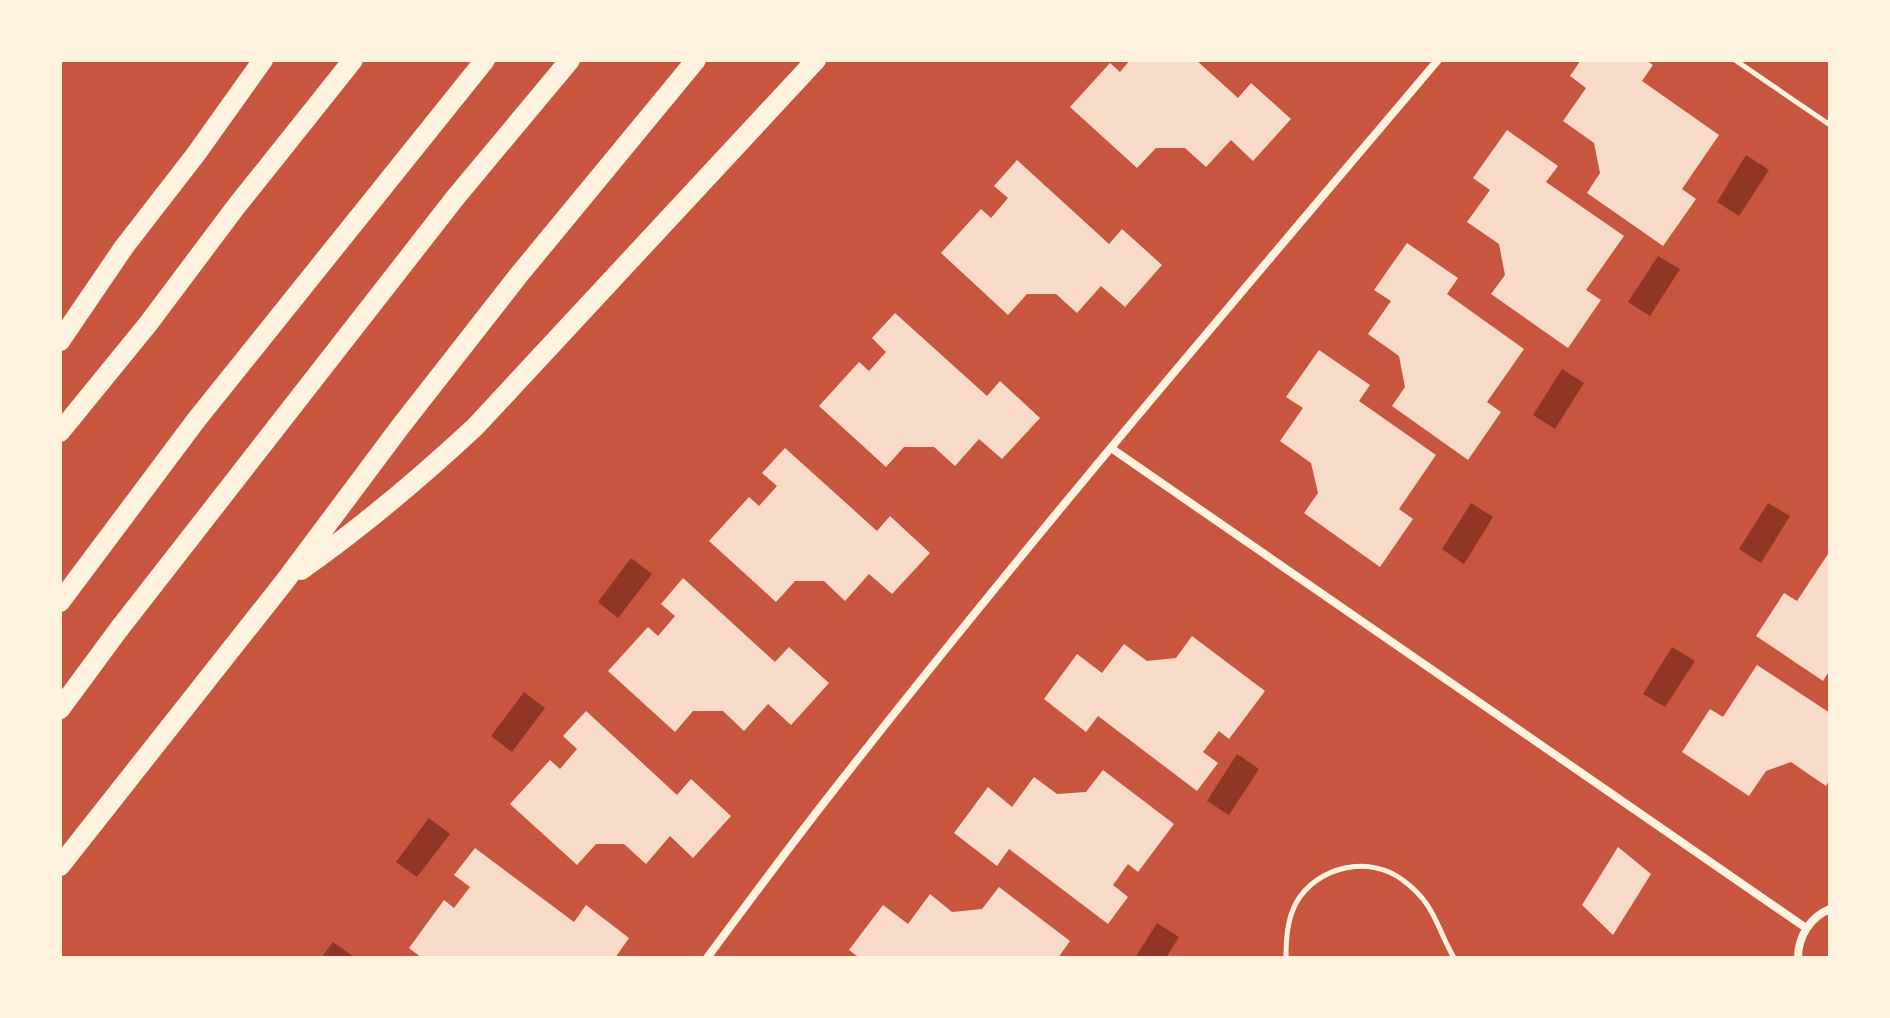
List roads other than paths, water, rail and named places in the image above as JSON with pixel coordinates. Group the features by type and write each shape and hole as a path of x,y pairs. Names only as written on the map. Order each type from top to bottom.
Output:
{"main road":[{"path":"60,341 124,247 263,60"},
{"path":"60,432 353,60"},
{"path":"60,602 197,419 485,60"},
{"path":"60,709 455,198 570,60"},
{"path":"60,866 285,581 518,276 696,60"},
{"path":"285,581 415,483 475,427 816,60"}],"street":[{"path":"707,958 819,809 1111,448 1438,60"},
{"path":"1111,448 1806,928"},
{"path":"1798,958 1798,946 1806,928 1820,913 1830,909"}]}
